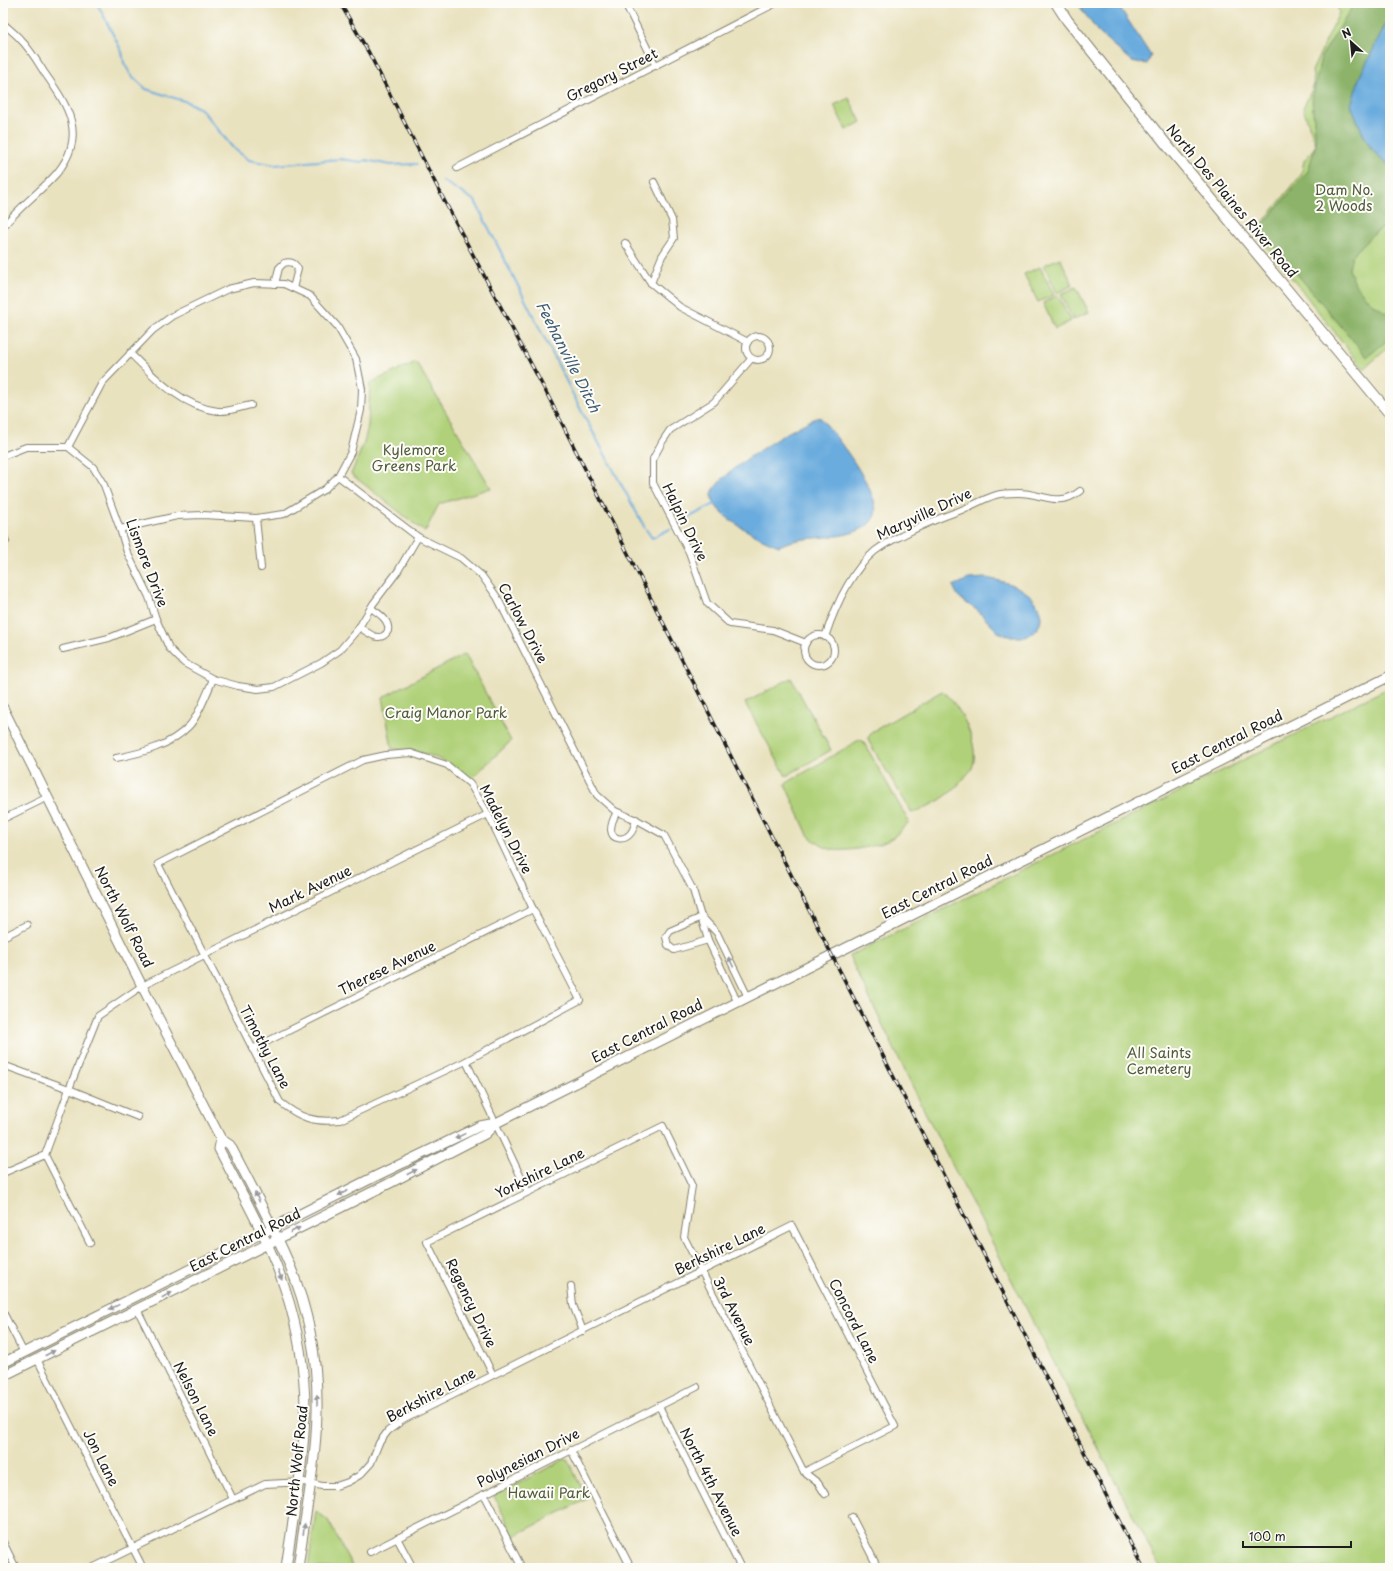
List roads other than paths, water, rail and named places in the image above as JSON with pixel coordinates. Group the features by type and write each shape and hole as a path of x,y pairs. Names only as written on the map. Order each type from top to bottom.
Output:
{"main road":[{"name":"North Des Plaines River Road","path":"1056,3 1067,20 1166,144 1390,414"},
{"name":"East Central Road","path":"3,1363 272,1228 480,1126 496,1123 1390,676"},
{"name":"North Wolf Road","path":"3,708 142,986 221,1139 230,1145 278,1239 299,1293 313,1352 317,1411 314,1451 298,1568"},
{"name":"East Central Road","path":"3,1376 267,1245 484,1134 496,1123"},
{"name":"North Wolf Road","path":"221,1139 219,1149 262,1234 286,1290 301,1354 304,1379 305,1411 303,1444 286,1568"}],"street":[{"path":"625,3 656,66"},
{"name":"Gregory Street","path":"457,168 776,3"},
{"path":"3,23 21,39 61,95 68,109 72,123 72,148 57,172 11,216 3,227"},
{"path":"651,283 662,256 674,238 672,220 654,182"},
{"path":"626,243 651,283 680,307 748,342"},
{"path":"275,284 279,268 284,263 292,263 295,264 298,269 293,288"},
{"path":"3,456 26,447 68,447 102,383 153,330 172,316 228,289 254,284 284,284 310,296 337,326 356,360 362,389 361,410 351,452 338,476 325,490 284,514 256,518 203,515 177,516 120,529"},
{"path":"760,336 767,339 770,346 770,353 765,358 758,361 751,359 746,351 748,342 753,337 760,336"},
{"path":"130,353 157,380 192,405 219,411 251,405"},
{"name":"Halpin Drive","path":"751,359 714,402 670,430 653,458 653,483 689,552 707,603 730,624 773,630 806,643"},
{"name":"Lismore Drive","path":"68,447 93,467 104,485 127,552 149,597 156,619 169,648 184,663 213,679 238,686 258,689 274,687 321,663 340,650 398,571 418,537"},
{"name":"Carlow Drive","path":"338,476 418,537 461,558 482,576 493,592 597,795 617,812 636,819 664,835 693,890 708,940 738,1002"},
{"name":"Maryville Drive","path":"825,637 852,577 866,559 888,542 934,520 997,494 1027,493 1053,500 1063,500 1074,496 1080,491"},
{"path":"256,518 261,568"},
{"path":"3,534 6,541"},
{"path":"359,626 377,637 382,637 388,631 388,623 371,608"},
{"path":"63,648 109,638 156,619"},
{"path":"817,635 825,637 833,644 834,653 828,662 819,665 809,661 804,653 806,643 809,639 817,635"},
{"path":"116,758 143,752 168,742 190,726 213,679"},
{"name":"Madelyn Drive","path":"158,864 363,760 386,755 410,753 447,765 470,784 488,814 532,909 580,1000"},
{"path":"3,819 48,797"},
{"path":"617,812 611,831 615,837 619,839 630,834 636,819"},
{"name":"Mark Avenue","path":"45,1155 98,1016 142,986 488,814"},
{"name":"Timothy Lane","path":"158,864 280,1102 294,1113 314,1120 328,1122 340,1120 466,1061 580,1000"},
{"name":"Therese Avenue","path":"252,1049 532,909"},
{"path":"702,917 670,931 666,937 668,945 674,950 708,940"},
{"name":"Carlow Drive","path":"702,917 717,933 748,997"},
{"path":"3,937 27,924"},
{"path":"466,1061 528,1192"},
{"path":"3,1066 69,1089 138,1117"},
{"name":"Yorkshire Lane","path":"427,1242 663,1126"},
{"name":"3rd Avenue","path":"663,1126 692,1186 684,1237 700,1271 804,1472 818,1483 825,1494"},
{"path":"3,1173 45,1155 90,1243"},
{"name":"Berkshire Lane","path":"92,1568 265,1484 298,1482 322,1486 336,1486 348,1482 360,1475 371,1463 379,1443 388,1431 403,1420 792,1226"},
{"name":"Concord Lane","path":"792,1226 895,1426 804,1472"},
{"name":"Regency Drive","path":"427,1242 493,1375"},
{"path":"571,1286 573,1305 582,1331"},
{"name":"Nelson Lane","path":"137,1310 233,1499"},
{"path":"3,1312 24,1353"},
{"name":"Jon Lane","path":"37,1359 143,1568"},
{"name":"Polynesian Drive","path":"370,1552 697,1387"},
{"name":"North 4th Avenue","path":"659,1406 741,1568"},
{"path":"571,1450 632,1568"},
{"path":"484,1494 522,1568"},
{"path":"852,1517 878,1568"},
{"path":"398,1538 413,1568"},
{"path":"3,1542 16,1568"}],"water":[{"path":"1077,3 1117,3 1151,56 1147,64 1131,61 1098,32"},
{"path":"1390,16 1390,166 1373,151 1363,134 1351,105 1360,76"},
{"path":"820,417 855,464 871,493 875,505 875,515 868,525 860,530 848,534 798,540 779,546 750,533 719,510 713,502 712,494 717,485 727,475 760,450 795,428"},
{"path":"986,578 1013,585 1029,594 1035,600 1039,608 1041,618 1037,630 1026,637 1011,637 998,632 977,610 958,596 953,586 969,579"}],"waterway":[{"name":"Feehanville Ditch","path":"97,3 122,52 124,63 131,75 146,89 187,102 201,109 233,148 249,160 275,165 340,159 362,162 365,160 390,165 417,164"},
{"name":"Feehanville Ditch","path":"443,181 475,201 582,412 645,528 652,538 670,529"},
{"name":"Feehanville Ditch","path":"680,522 715,504"}],"railway":[{"path":"340,3 369,53 446,204 546,392 1143,1568"}],"park label":[{"name":"Dam No. 2 Woods","path":"1344,198"},
{"name":"Kylemore Greens Park","path":"414,458"},
{"name":"Craig Manor Park","path":"446,713"},
{"name":"All Saints Cemetery","path":"1159,1062"},
{"name":"Hawaii Park","path":"549,1493"}]}
